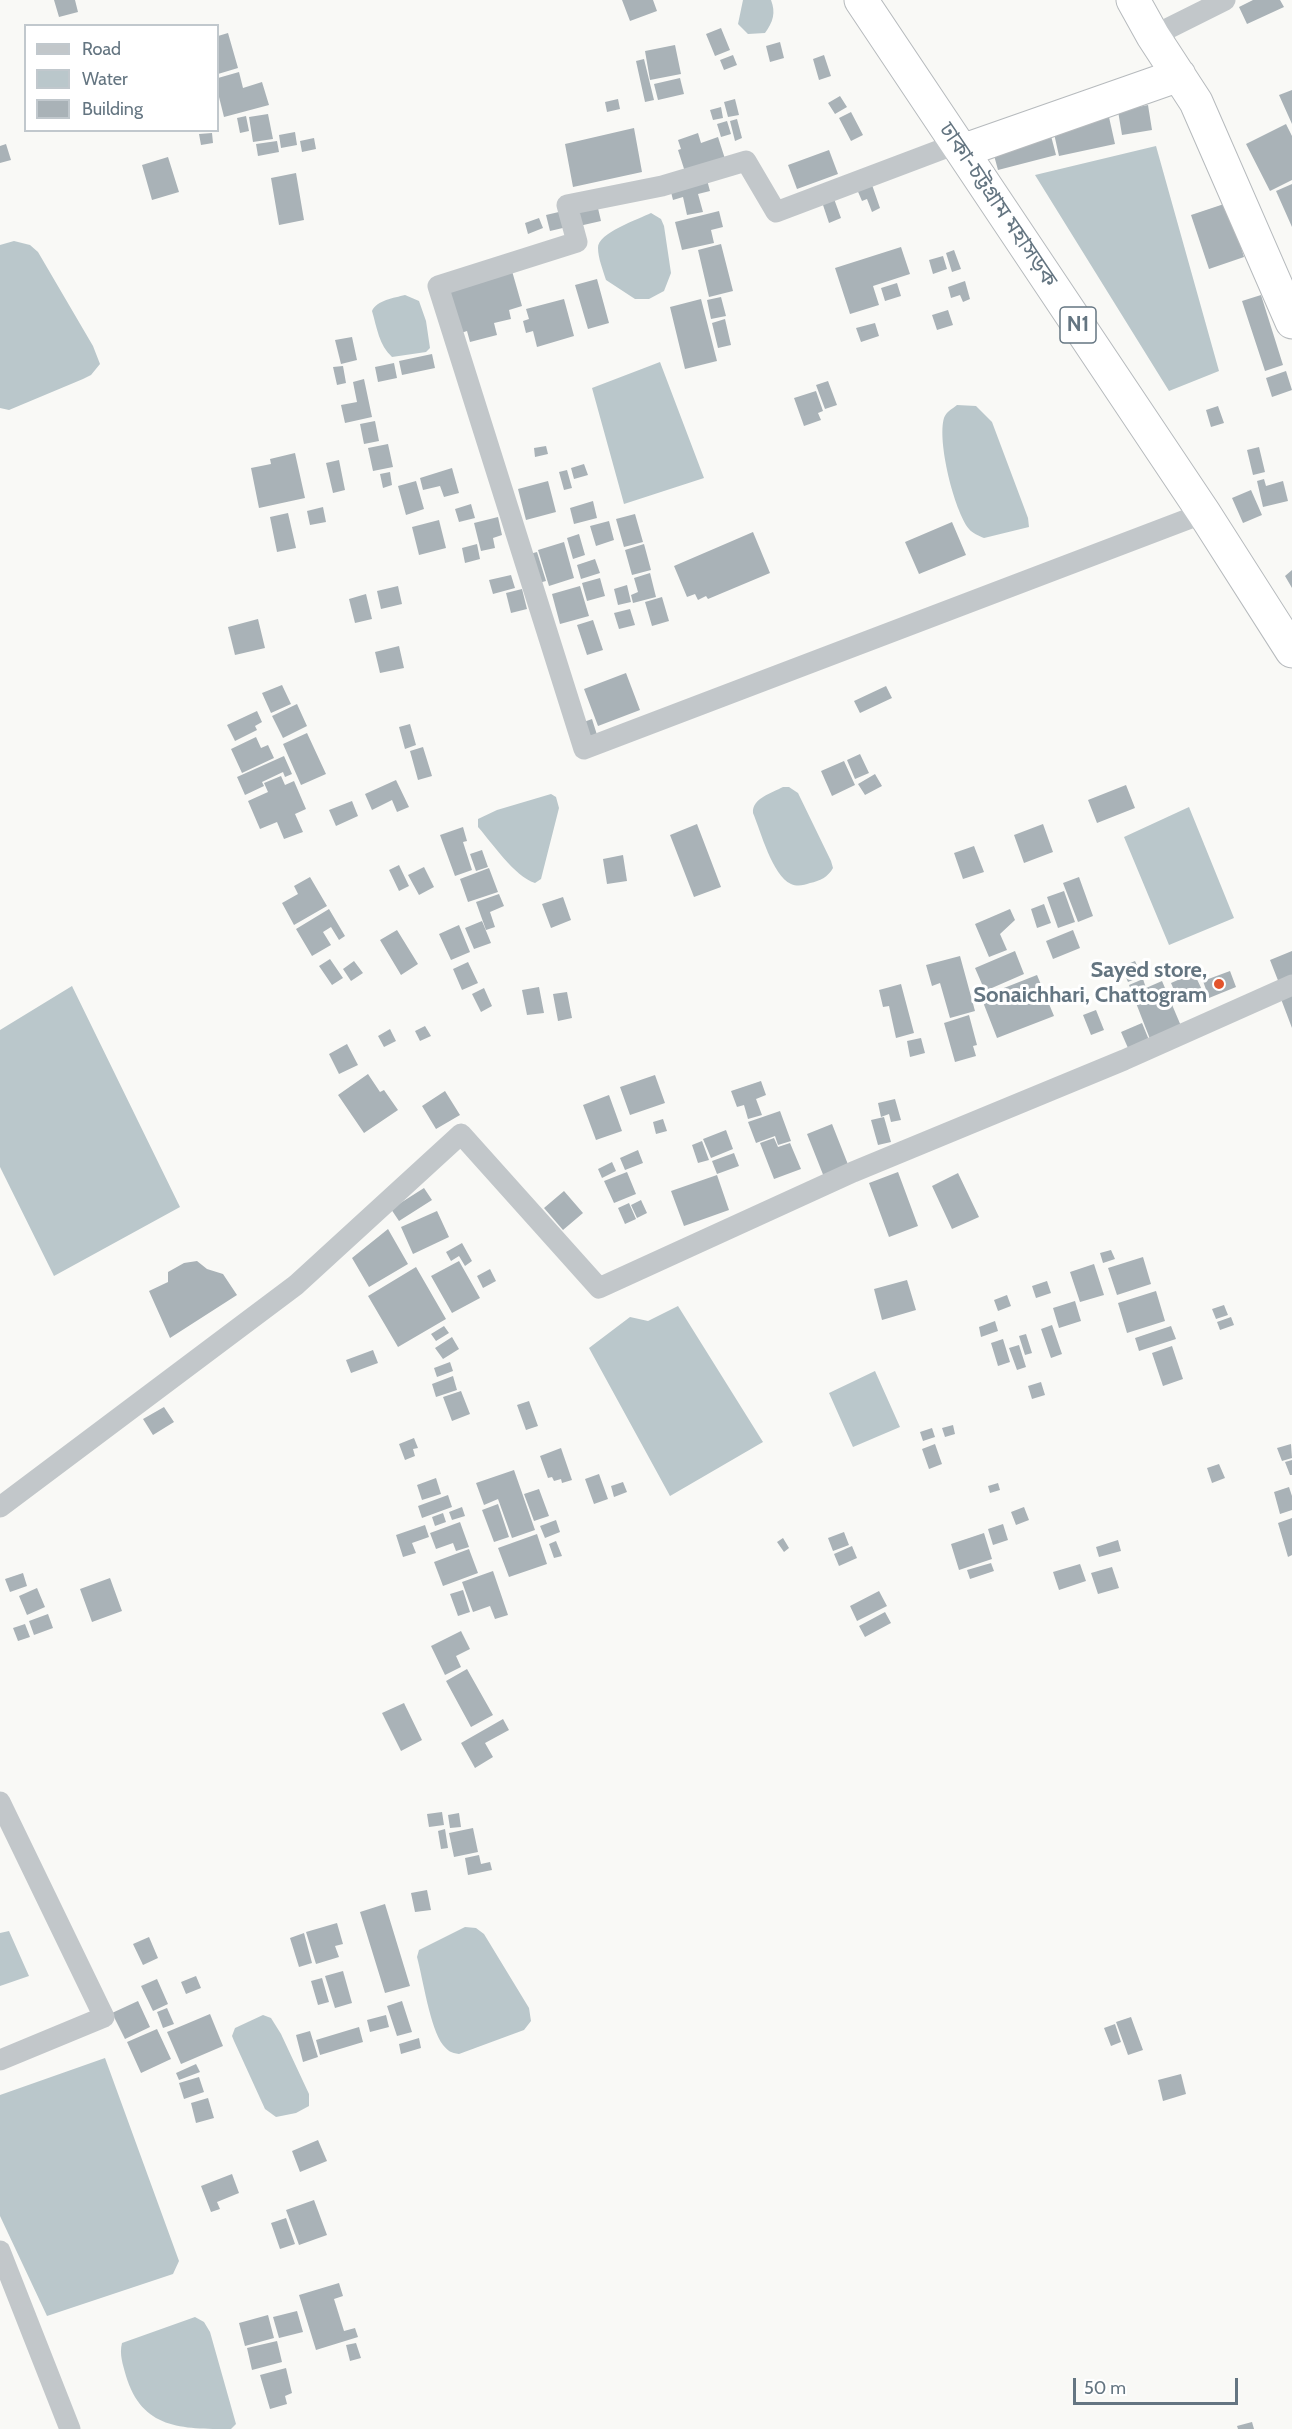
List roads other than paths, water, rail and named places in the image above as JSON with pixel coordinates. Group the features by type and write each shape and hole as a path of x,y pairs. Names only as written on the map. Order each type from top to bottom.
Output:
{"highway":[{"name":"ঢাকা-চট্টগ্রাম মহাসড়ক","path":"861,0 1204,513 1292,651"},
{"path":"1133,0 1153,36 1196,102 1292,322"},
{"path":"959,147 1179,75"}],"street":[{"path":"1153,36 1225,0"},
{"path":"959,147 776,212 746,162 662,186 567,205 577,243 438,286 584,749 1204,513"},
{"path":"0,1507 296,1285 461,1134 599,1288 853,1172 1124,1060 1292,985"},
{"path":"0,1802 104,2017 0,2060"},
{"path":"0,2251 70,2429"}],"water":[{"path":"743,0 771,0 773,17 765,33 748,34 738,24"},
{"path":"1156,146 1219,371 1169,391 1035,175"},
{"path":"651,213 661,219 664,226 671,273 664,291 649,299 635,299 606,280 600,260 599,242 611,232"},
{"path":"14,241 30,245 38,252 93,346 100,364 91,375 9,410 0,408 0,245"},
{"path":"405,295 419,301 426,321 430,348 426,352 392,357 381,342 372,311 382,302"},
{"path":"660,362 704,478 624,504 592,388"},
{"path":"957,405 976,406 992,422 1028,518 1029,527 984,538 970,530 963,520 948,475 942,429 944,418"},
{"path":"783,787 789,787 798,793 833,868 826,876 803,885 791,884 778,872 753,813 759,800"},
{"path":"551,794 556,797 559,808 541,879 535,883 519,874 504,859 478,827 478,819 497,810"},
{"path":"1189,807 1234,918 1169,945 1124,837"},
{"path":"72,986 180,1207 54,1276 0,1167 0,1030"},
{"path":"678,1306 763,1442 670,1496 589,1348 630,1317 648,1321"},
{"path":"875,1371 900,1427 853,1447 829,1393"},
{"path":"465,1927 476,1928 484,1934 529,2008 531,2021 524,2030 459,2054 448,2050 438,2037 417,1957 419,1950"},
{"path":"9,1931 29,1976 0,1986 0,1933"},
{"path":"263,2015 271,2018 281,2034 309,2094 309,2106 296,2113 276,2117 265,2109 232,2036 235,2028"},
{"path":"105,2058 179,2261 173,2274 47,2316 0,2216 0,2095"},
{"path":"195,2317 204,2322 210,2332 236,2424 231,2429 180,2426 153,2416 142,2407 126,2376 121,2355 122,2343"}],"place":[{"name":"Sayed store, Sonaichhari, Chattogram","path":"1219,984"}]}
